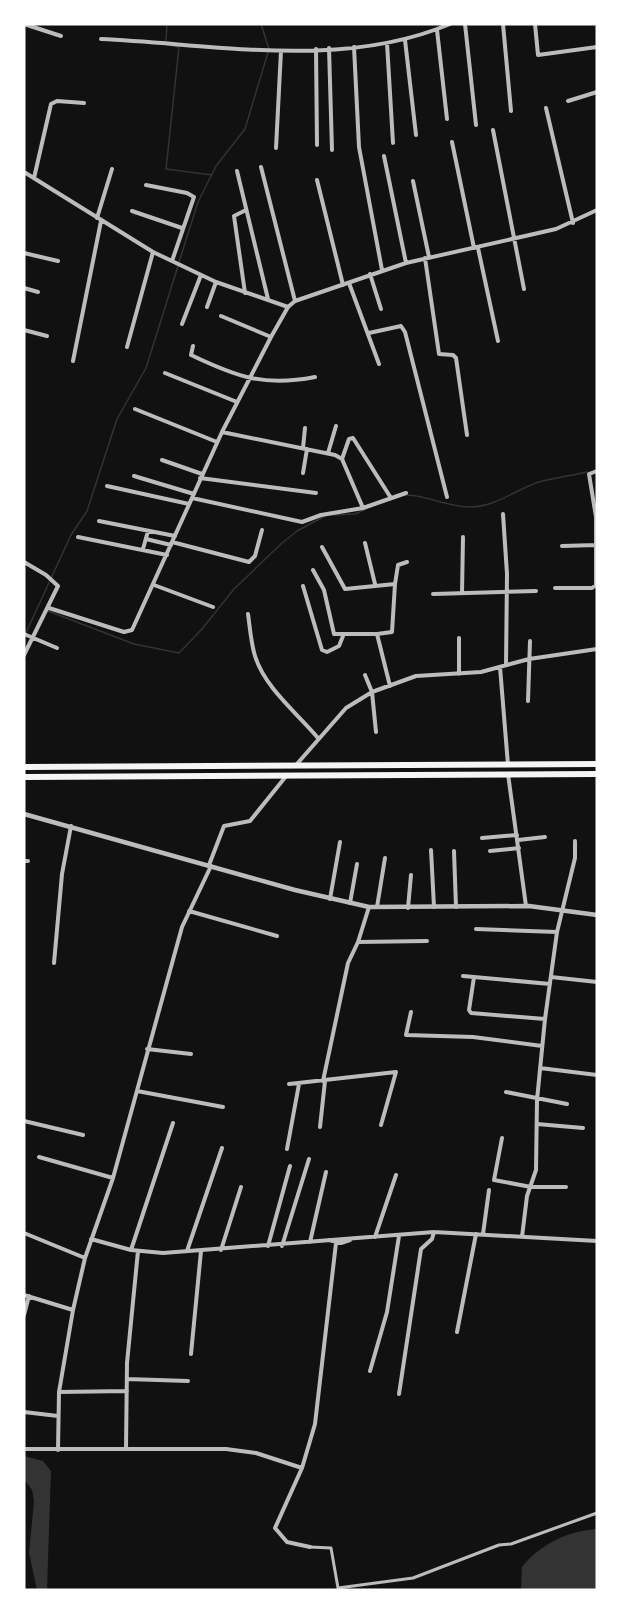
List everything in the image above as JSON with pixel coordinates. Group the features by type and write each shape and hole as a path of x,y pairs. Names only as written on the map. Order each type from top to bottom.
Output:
{"highway":[{"path":"24,767 597,764"},
{"path":"226,766 226,775"},
{"path":"24,777 597,774"}],"street":[{"path":"24,24 61,36"},
{"path":"101,39 281,51 387,44 450,24"},
{"path":"465,24 476,125"},
{"path":"503,24 511,111"},
{"path":"535,24 538,55 597,47"},
{"path":"437,30 447,119"},
{"path":"405,40 416,135"},
{"path":"387,44 393,143"},
{"path":"354,47 359,147 382,270"},
{"path":"329,48 332,150"},
{"path":"316,49 317,145"},
{"path":"276,148 281,51"},
{"path":"568,101 597,92"},
{"path":"34,178 51,104 57,101 84,103"},
{"path":"546,108 573,223"},
{"path":"493,130 524,289"},
{"path":"452,142 498,341"},
{"path":"384,156 406,263"},
{"path":"261,166 295,301"},
{"path":"73,361 99,220 112,169"},
{"path":"237,171 268,300"},
{"path":"24,172 153,252 216,282 288,307"},
{"path":"317,180 343,285"},
{"path":"413,181 427,258 439,354 453,355 456,358 467,435"},
{"path":"146,186 193,195 174,262"},
{"path":"245,293 234,216 246,210"},
{"path":"48,611 129,632 154,585 201,476 249,378 288,307 295,301 406,263 515,240 573,223 597,210"},
{"path":"132,211 182,228"},
{"path":"127,347 153,252"},
{"path":"24,253 58,261"},
{"path":"182,324 201,274"},
{"path":"370,274 381,309"},
{"path":"207,307 216,282"},
{"path":"349,283 379,364"},
{"path":"24,288 38,292"},
{"path":"221,316 271,337"},
{"path":"369,333 396,325 401,326 405,332 447,497"},
{"path":"24,330 47,336"},
{"path":"193,346 191,355 249,378 284,383 315,377"},
{"path":"165,373 237,402"},
{"path":"135,409 218,442"},
{"path":"328,453 336,426"},
{"path":"303,473 305,428"},
{"path":"222,432 328,453 342,459"},
{"path":"363,508 342,459 349,439 353,438 391,498"},
{"path":"162,460 201,476 316,493"},
{"path":"555,588 595,587 594,496 589,474 597,471"},
{"path":"135,476 193,496 302,522 321,515 363,508 406,493"},
{"path":"107,486 189,504"},
{"path":"502,514 507,593 506,665"},
{"path":"99,521 175,536"},
{"path":"146,540 249,562 255,556 262,530"},
{"path":"143,549 148,531"},
{"path":"78,537 167,555"},
{"path":"462,593 463,537"},
{"path":"365,543 375,584"},
{"path":"562,546 596,545"},
{"path":"322,547 344,588 395,584"},
{"path":"24,562 57,583 48,611 24,655"},
{"path":"313,570 324,590 333,632 343,636 391,633 394,629 395,584 398,565 407,562"},
{"path":"154,585 213,607"},
{"path":"303,586 322,650 327,652 339,646 343,636"},
{"path":"434,594 536,591"},
{"path":"248,614 259,667 271,686 318,738"},
{"path":"24,634 57,648"},
{"path":"377,634 390,686"},
{"path":"459,638 459,674"},
{"path":"528,701 530,641"},
{"path":"296,765 346,708 372,692 416,676 481,672 529,659 597,649"},
{"path":"500,667 508,765"},
{"path":"365,675 372,692 376,732"},
{"path":"58,1450 59,1392 73,1310 85,1258 113,1178 176,947 224,826 250,821 288,774"},
{"path":"508,774 526,906"},
{"path":"24,814 330,899 369,907 408,909 526,906 597,915"},
{"path":"54,963 62,874 71,826"},
{"path":"482,838 545,837"},
{"path":"522,1237 525,1209 536,1170 537,1100 545,1019 557,932 575,858 575,841"},
{"path":"330,899 340,842"},
{"path":"490,851 519,848"},
{"path":"431,850 434,908"},
{"path":"454,851 456,908"},
{"path":"376,908 385,858"},
{"path":"350,903 357,864"},
{"path":"408,909 411,875"},
{"path":"320,1127 324,1081 348,963 358,942 369,907"},
{"path":"189,911 277,936"},
{"path":"476,929 557,932"},
{"path":"358,942 428,941"},
{"path":"463,976 550,984"},
{"path":"474,977 470,1012 545,1019"},
{"path":"551,977 597,982"},
{"path":"411,1012 406,1035 473,1037 542,1046"},
{"path":"147,1049 191,1054"},
{"path":"540,1068 597,1075"},
{"path":"289,1084 396,1072 381,1125"},
{"path":"287,1149 299,1083"},
{"path":"137,1091 223,1107"},
{"path":"506,1092 537,1100 567,1104"},
{"path":"24,1121 83,1135"},
{"path":"132,1250 173,1123"},
{"path":"537,1124 583,1128"},
{"path":"502,1138 494,1180 531,1187 566,1187"},
{"path":"187,1251 222,1148"},
{"path":"39,1157 113,1178"},
{"path":"282,1246 309,1159"},
{"path":"268,1246 290,1166"},
{"path":"310,1242 326,1172"},
{"path":"375,1237 396,1175"},
{"path":"221,1250 241,1187"},
{"path":"483,1234 489,1190"},
{"path":"24,1233 85,1258"},
{"path":"92,1239 138,1251 221,1250 434,1233 597,1241"},
{"path":"399,1394 421,1249 432,1239 434,1233"},
{"path":"457,1332 477,1234"},
{"path":"370,1371 387,1312 399,1236"},
{"path":"329,1240 336,1243 354,1238"},
{"path":"336,1243 315,1424 303,1468 275,1528 287,1542 310,1547 331,1548 338,1588 413,1578 499,1545 511,1544 597,1513"},
{"path":"126,1448 131,1312 138,1251"},
{"path":"191,1354 201,1251"},
{"path":"24,1315 27,1296 73,1310"},
{"path":"127,1379 188,1381"},
{"path":"59,1392 127,1391"},
{"path":"24,1412 58,1416"},
{"path":"24,1449 226,1449 264,1455 303,1468"}],"shaded area":[{"path":"24,1456 43,1461 51,1471 47,1590 37,1590 29,1553 34,1501 32,1490 24,1479"},
{"path":"597,1529 597,1590 521,1590 522,1567 537,1552 565,1536"}],"waterway":[{"path":"166,40 167,24"},
{"path":"179,262 198,202 216,166 245,129 269,49 261,24"},
{"path":"167,45 179,47 166,169 212,175"},
{"path":"24,637 71,535 87,511 117,419 146,368 178,266"},
{"path":"407,495 462,507 480,506 497,501 536,483 587,472"},
{"path":"330,515 355,514 366,509"},
{"path":"48,611 134,644 179,653 202,629 234,589 282,543 297,531 325,516"}]}
